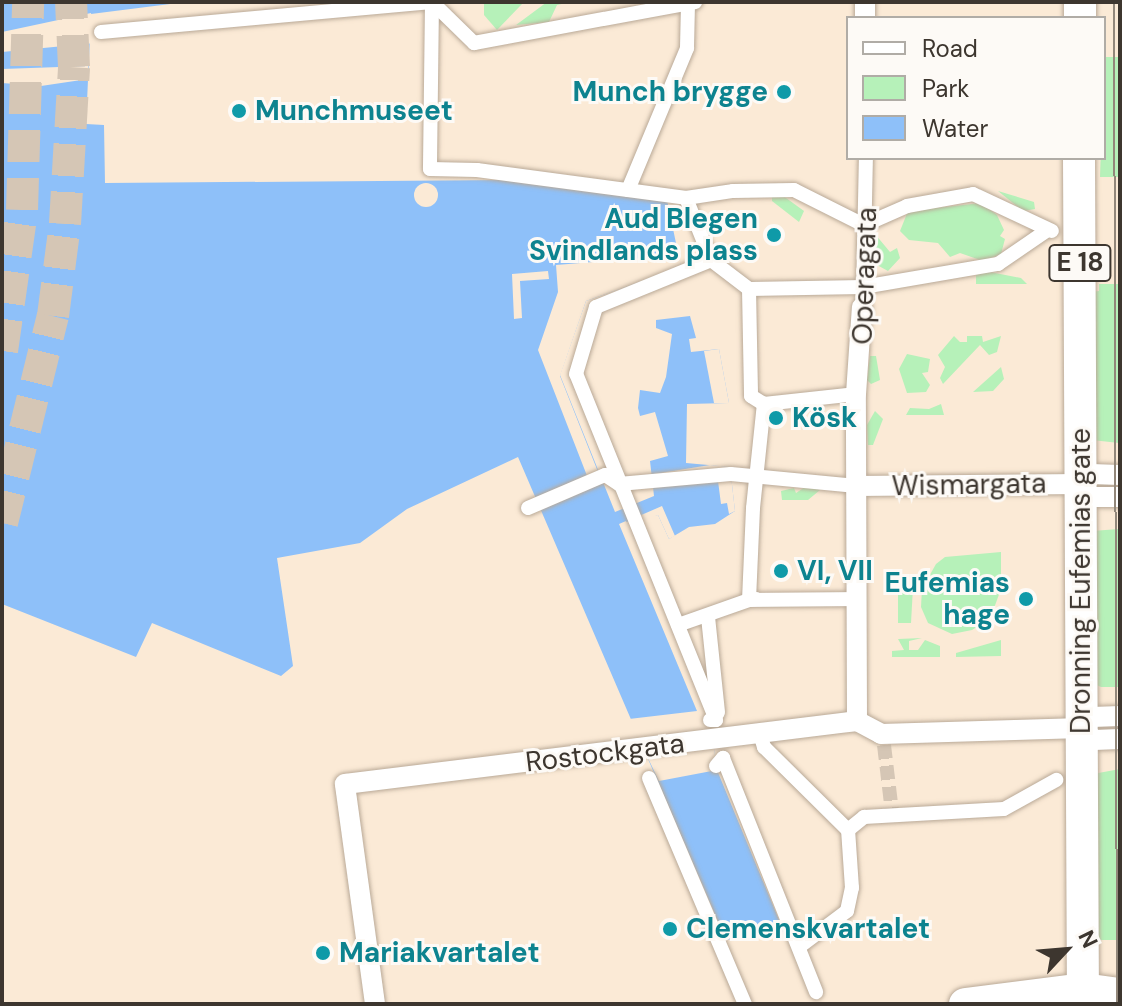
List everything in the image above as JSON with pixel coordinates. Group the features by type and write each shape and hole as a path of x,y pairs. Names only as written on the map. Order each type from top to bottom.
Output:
{"highway":[{"name":"Dronning Eufemias gate","path":"1079,160 1083,996"},
{"path":"965,1004 1120,994"}],"street":[{"path":"432,2 430,169 686,198 733,191 794,190 864,225 907,206 973,194 1049,231 998,264 862,297 749,289 711,260 686,198"},
{"path":"101,32 432,2 474,43 691,3 687,48 628,190"},
{"name":"Operagata","path":"857,721 856,394 866,160"},
{"path":"708,617 717,725 619,484 584,416 576,374 596,307 638,286 711,260"},
{"path":"749,289 751,396 764,404 856,394"},
{"path":"749,600 764,404"},
{"path":"528,508 600,477 619,484 731,474 856,486"},
{"name":"Wismargata","path":"856,486 1081,484 1091,474 1120,475"},
{"name":"Wismargata","path":"1081,484 1091,497 1120,497"},
{"path":"678,625 708,617 749,600 856,599"},
{"path":"857,721 886,740 1082,728 1092,717 1120,716"},
{"name":"Rostockgata","path":"375,1004 345,784 857,721"},
{"path":"1082,728 1094,740 1120,739"},
{"path":"760,734 764,747 848,830 852,888 847,911 799,947"},
{"path":"716,766 723,758 816,992"},
{"path":"649,778 745,1004"},
{"path":"848,830 864,817 892,812 1004,809 1056,780"}],"green space":[{"path":"484,2 524,2 497,30 484,15"},
{"path":"547,2 571,2 557,5 549,22 516,25"},
{"path":"1106,57 1118,57 1119,177 1100,177 1101,160 1106,160"},
{"path":"998,191 1034,202 1035,209 1023,211"},
{"path":"772,195 782,195 804,211 799,222 772,201"},
{"path":"981,203 997,215 1004,230 1000,236 1005,239 1001,254 983,261 960,253 950,257 938,243 909,240 900,231 908,211"},
{"path":"875,234 890,252 897,248 900,258 888,271 866,259 863,251"},
{"path":"985,271 1021,278 1027,284 976,284 976,275"},
{"path":"1099,284 1120,284 1119,443 1092,440 1091,292 1099,291"},
{"path":"954,336 960,342 967,342 967,336 982,336 983,342 1001,336 997,352 989,355 980,345 943,384 940,378 945,367 938,355"},
{"path":"907,354 930,359 928,372 922,373 930,385 926,392 907,393 899,369"},
{"path":"870,356 876,356 880,380 871,384 867,380"},
{"path":"1001,367 1004,379 993,391 973,392"},
{"path":"941,404 944,415 906,415 910,408 929,409"},
{"path":"875,411 883,419 873,445 868,445 867,425"},
{"path":"811,483 820,490 808,500 782,500 781,491 794,488 796,493"},
{"path":"1119,529 1120,687 1101,687 1092,683 1092,531"},
{"path":"1001,552 1001,589 990,619 972,630 952,634 928,623 921,607 922,589 936,564 945,557"},
{"path":"898,586 913,587 911,623 898,623"},
{"path":"922,638 909,641 909,650 918,650 925,640 940,646 940,657 892,657 892,651 904,650 898,639"},
{"path":"1001,640 1001,656 956,657 956,653"},
{"path":"1120,769 1120,940 1101,940 1093,936 1093,774"}],"water":[{"path":"2,2 186,2 91,14 86,124 104,125 105,183 505,180 667,200 681,267 586,301 560,375 615,512 654,496 650,461 668,456 655,412 640,416 638,408 640,390 660,393 666,377 672,334 656,328 656,320 690,316 696,338 689,339 691,352 719,349 729,403 687,404 686,463 730,467 735,511 715,524 689,527 669,539 658,515 626,522 709,710 717,770 784,932 726,940 518,457 407,509 360,543 277,558 293,666 281,676 152,623 136,657 2,604"}],"pier":[{"path":"91,13 95,43 2,52 2,32"},
{"path":"88,66 88,79 41,86 2,83 2,69"},
{"path":"426,183 434,187 438,195 434,203 426,207 418,203 414,195 418,187"},
{"path":"679,255 681,267 586,301 560,376 602,482 591,486 538,350 558,292 556,265"},
{"path":"548,271 549,279 520,281 522,318 514,319 512,274"},
{"path":"719,349 729,403 714,403 704,351"},
{"path":"710,465 730,467 735,511 729,514 727,503 721,504 718,481 648,475"},
{"path":"662,506 675,536 669,539 658,515 642,521 639,516"},
{"path":"626,521 709,710 717,770 659,781 629,719 697,711 619,524"}],"tunnel":[{"path":"2,351 22,210 28,2"},
{"path":"2,523 53,316 65,224 74,67 71,2"},
{"path":"884,745 892,812"}],"tram line":[{"path":"1114,2 1117,1004"}],"place":[{"name":"Munch brygge","path":"784,92"},
{"name":"Munchmuseet","path":"239,111"},
{"name":"Aud Blegen Svindlands plass","path":"774,235"},
{"name":"Kösk","path":"776,418"},
{"name":"VI, VII","path":"781,571"},
{"name":"Eufemias hage","path":"1026,599"},
{"name":"Clemenskvartalet","path":"670,929"},
{"name":"Mariakvartalet","path":"323,953"}]}
